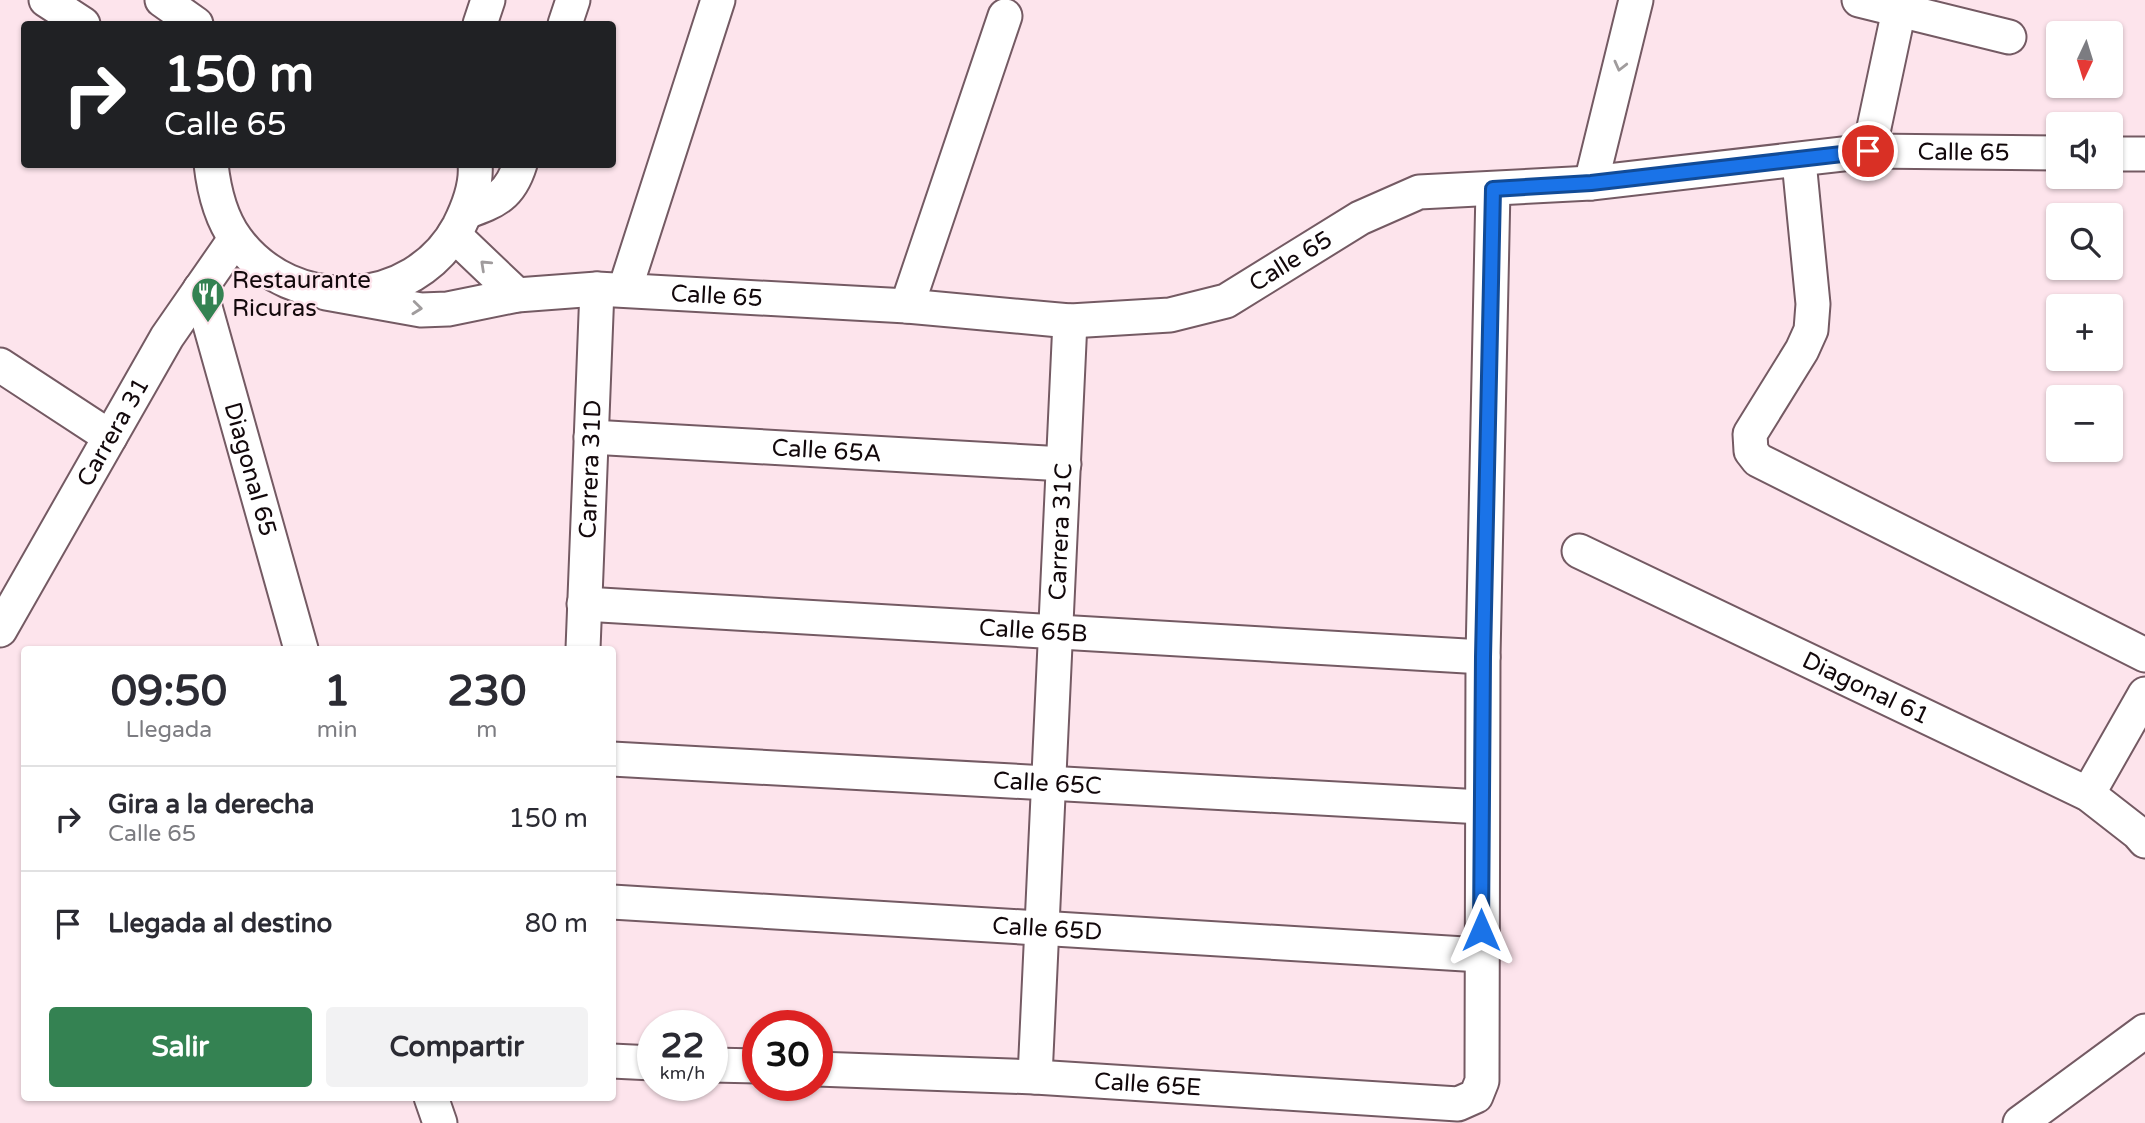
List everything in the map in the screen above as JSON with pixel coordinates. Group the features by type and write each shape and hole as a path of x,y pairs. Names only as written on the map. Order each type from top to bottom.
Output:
{"street":[{"path":"46,0 78,21"},
{"path":"162,0 192,21"},
{"path":"481,21 488,0"},
{"path":"566,21 573,0"},
{"name":"Carrera 31D","path":"583,646 591,437 611,289 718,0"},
{"path":"1591,183 1636,0"},
{"path":"1859,0 2009,37"},
{"path":"1868,151 1899,10"},
{"path":"907,306 1005,16"},
{"name":"Calle 65","path":"326,293 421,310 448,309 517,295 611,289 907,306 1070,321 1170,315 1226,301 1360,218 1419,192 1591,183 1868,151 2046,153"},
{"path":"2123,154 2145,155"},
{"path":"1799,161 1813,304 1811,330 1802,351 1750,435 1751,452 1758,460 2145,655"},
{"path":"211,168 214,189 222,215 235,239 253,259 275,275 299,287 326,293 356,294 385,288 435,258 460,223 476,168"},
{"path":"460,223 506,194 519,168"},
{"path":"1481,955 1483,657 1493,189"},
{"path":"460,223 517,295"},
{"name":"Carrera 31","path":"0,630 167,337 235,239"},
{"name":"Diagonal 65","path":"200,289 300,646"},
{"name":"Carrera 31C","path":"1035,1077 1070,321"},
{"path":"0,365 110,437"},
{"name":"Calle 65A","path":"591,437 1064,464"},
{"name":"Diagonal 61","path":"1579,551 2088,794 2145,841"},
{"name":"Calle 65B","path":"584,604 1483,657"},
{"path":"2088,794 2145,694"},
{"name":"Calle 65C","path":"616,759 1482,807"},
{"name":"Calle 65D","path":"616,902 1481,955"},
{"name":"Calle 65E","path":"833,1070 1035,1077 1458,1104 1476,1096 1482,1081 1481,955"},
{"path":"2020,1123 2145,1031"},
{"path":"616,1061 637,1062"},
{"path":"432,1101 440,1123"}],"place":[{"name":"Restaurante Ricuras","path":"208,324"}],"route":[{"path":"1481,930 1483,657 1493,189 1591,183 1868,151"}]}
